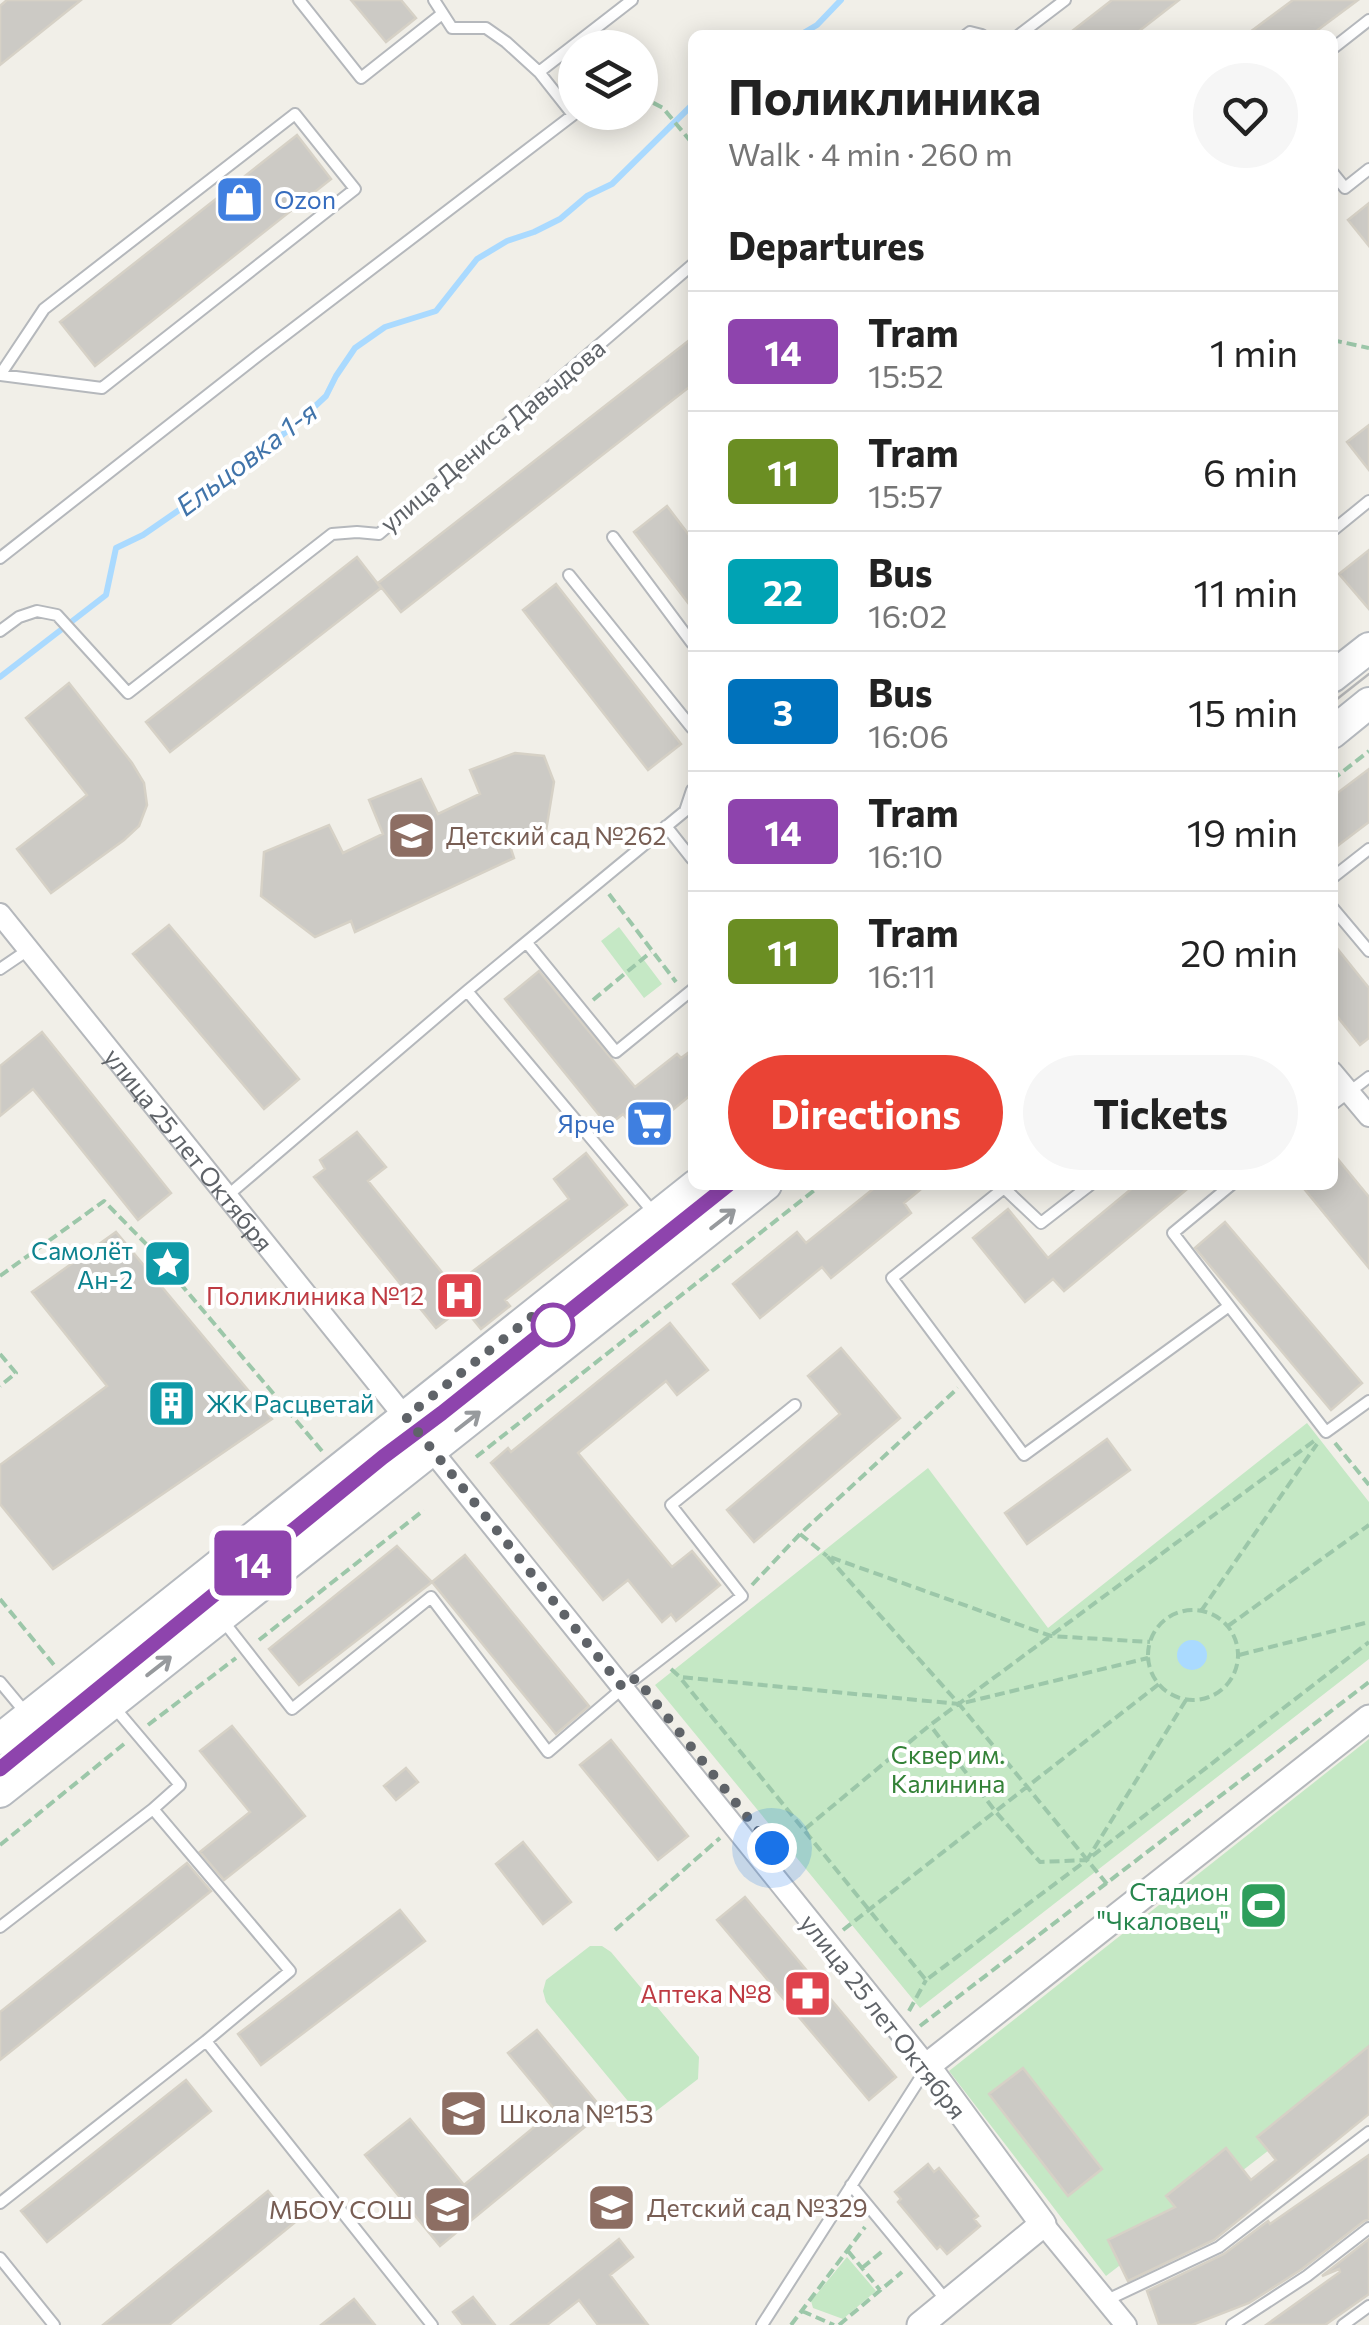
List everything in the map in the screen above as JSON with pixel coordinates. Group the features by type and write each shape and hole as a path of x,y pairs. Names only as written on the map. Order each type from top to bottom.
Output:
{"main road":[{"path":"1338,672 1369,648"},
{"path":"1338,728 1369,703"},
{"path":"0,1739 690,1190"},
{"path":"0,1792 760,1190"}],"street":[{"name":"улица 25 лет Октября","path":"0,914 927,2066 1044,2224 1126,2325"},
{"path":"1341,1098 1369,1116"},
{"path":"927,2066 1369,1718"},
{"path":"920,2325 1044,2224"}],"lane":[{"path":"299,0 362,78 442,14"},
{"path":"434,0 452,28 486,28 539,72 558,96"},
{"path":"539,72 632,0"},
{"path":"1025,30 1064,0"},
{"path":"1338,44 1369,20"},
{"path":"295,114 355,189 102,388 0,376 44,310 295,114"},
{"path":"0,558 558,126"},
{"path":"1338,192 1369,169"},
{"path":"1338,180 1344,188"},
{"name":"улица Дениса Давыдова","path":"0,631 19,617 36,611 57,615 128,693 332,534 379,534 688,268"},
{"path":"1338,525 1369,501"},
{"path":"613,537 688,638"},
{"path":"570,575 688,723"},
{"path":"227,1196 685,811 688,802"},
{"path":"666,826 688,854"},
{"path":"1338,873 1369,849"},
{"path":"1338,914 1369,951"},
{"path":"527,943 616,1052 688,993"},
{"path":"0,969 28,950"},
{"path":"468,990 656,1216"},
{"path":"1341,1098 1369,1076"},
{"path":"1002,1190 892,1278 1024,1455 1229,1306"},
{"path":"1006,1190 1041,1223 1084,1190"},
{"path":"1225,1190 1173,1232 1326,1432 1369,1400"},
{"path":"220,1617 292,1709 431,1597 548,1752 742,1596 671,1505 795,1406"},
{"path":"0,1682 29,1716"},
{"path":"0,1927 180,1785 111,1704"},
{"path":"0,2203 290,1971 153,1809"},
{"path":"206,2041 432,2325"},
{"path":"762,2325 927,2066"},
{"path":"1106,2300 1219,2247 1369,2132"},
{"path":"851,2185 948,2302"},
{"path":"1232,2325 1369,2228"},
{"path":"0,2258 54,2325"},
{"path":"1343,2325 1369,2306"}],"path":[{"path":"658,106 688,138"},
{"path":"1338,341 1369,348"},
{"path":"1338,775 1369,751"},
{"path":"600,882 688,991"},
{"path":"581,1009 652,951"},
{"path":"476,1456 815,1190"},
{"path":"0,1276 104,1202 151,1249 328,1458"},
{"path":"0,1354 16,1373 0,1386"},
{"path":"742,1596 800,1534 966,1380"},
{"path":"1326,1432 1369,1485"},
{"path":"1201,1610 1326,1432"},
{"path":"804,1830 930,1725 1326,1432"},
{"path":"0,1844 424,1510"},
{"path":"1228,1626 1369,1525"},
{"path":"800,1534 827,1556 959,1704 1107,1884"},
{"path":"827,1556 1051,1636 1150,1642"},
{"path":"0,1599 59,1670"},
{"path":"1185,1610 1201,1610 1228,1626 1236,1639 1236,1670 1216,1694 1186,1700 1158,1684 1148,1658 1150,1642 1156,1628 1170,1616 1185,1610"},
{"path":"1238,1654 1369,1622"},
{"path":"906,2014 926,1980 1369,1642"},
{"path":"680,1677 959,1704 1148,1658"},
{"path":"661,1659 680,1677 926,1980"},
{"path":"918,2028 1369,1682"},
{"path":"840,1932 1158,1684"},
{"path":"1087,1860 1186,1700"},
{"path":"930,1725 1040,1862 1087,1860"},
{"path":"615,1930 720,1838"},
{"path":"791,2325 865,2226"},
{"path":"862,2268 886,2249"},
{"path":"848,2251 880,2290"},
{"path":"802,2310 836,2325 903,2272"}],"green space":[{"path":"619,927 662,984 644,998 601,941"},
{"name":"Сквер им. Калинина","path":"1307,1423 1369,1502 1369,1659 920,2008 655,1685 928,1468 1048,1628"},
{"name":"Стадион \"Чкаловец\"","path":"1369,1739 1369,2073 1106,2276 949,2071"},
{"path":"590,1946 602,1946 611,1952 699,2057 698,2079 655,2112 632,2106 546,2002 546,1980"},
{"path":"847,2257 876,2291 843,2319 813,2308 811,2301"}],"water":[{"path":"1192,1640 1203,1644 1207,1655 1203,1666 1192,1670 1181,1666 1177,1655 1181,1644"}],"building":[{"path":"7,0 81,0 0,65 0,6"},
{"path":"351,0 401,0 416,18 386,42"},
{"path":"1112,0 1179,0 1140,30 1073,30"},
{"path":"1293,0 1358,0 1318,30 1253,30"},
{"path":"297,135 331,179 95,366 60,322"},
{"path":"1369,203 1369,246 1348,220"},
{"path":"688,341 688,388 401,612 378,583"},
{"path":"1369,425 1369,470 1347,442"},
{"path":"667,506 688,534 688,603 634,532"},
{"path":"1369,550 1369,609 1339,574"},
{"path":"357,557 381,588 170,752 146,722"},
{"path":"556,584 681,744 648,770 523,610"},
{"path":"69,683 132,763 144,783 147,805 139,826 124,840 51,893 17,849 87,795 26,718"},
{"path":"515,753 544,756 554,782 546,831 510,846 514,858 355,932 351,921 315,937 261,896 264,852 329,825 343,853 383,834 369,800 421,779 438,814 480,794 470,770"},
{"path":"1369,769 1369,822 1338,845 1338,792"},
{"path":"169,925 299,1079 264,1109 133,954"},
{"path":"1338,949 1369,988 1369,1038 1360,1045 1338,1018"},
{"path":"539,971 635,1087 677,1054 681,1058 688,1053 688,1097 641,1136 623,1114 608,1126 505,999"},
{"path":"42,1032 171,1193 138,1220 33,1089 0,1116 0,1066"},
{"path":"357,1132 386,1167 368,1181 453,1286 569,1199 554,1179 586,1153 627,1205 505,1300 510,1306 481,1329 463,1307 436,1328 314,1177 325,1169 320,1160"},
{"path":"1338,1159 1369,1197 1369,1268 1305,1190 1338,1190"},
{"path":"872,1190 920,1190 904,1203 911,1213 831,1278 822,1267 760,1318 733,1284 797,1232 806,1243"},
{"path":"1130,1190 1186,1190 1064,1291 1053,1279 1025,1302 973,1238 1008,1209 1048,1258"},
{"path":"1225,1222 1362,1383 1331,1410 1195,1248"},
{"name":"ЖК Расцветай","path":"116,1232 272,1419 53,1569 0,1504 0,1465 107,1386 32,1292"},
{"path":"670,1323 708,1370 677,1395 666,1381 578,1453 672,1567 692,1551 720,1585 676,1621 671,1614 662,1622 628,1580 603,1600 491,1463 508,1448 511,1452"},
{"path":"841,1348 900,1418 754,1542 727,1510 840,1414 808,1376"},
{"path":"1107,1439 1130,1470 1027,1544 1005,1513"},
{"path":"397,1546 432,1582 299,1685 269,1649"},
{"path":"465,1555 589,1706 556,1734 432,1582"},
{"path":"232,1726 305,1816 224,1880 200,1852 250,1812 200,1751"},
{"path":"611,1740 688,1836 658,1860 580,1765"},
{"path":"406,1768 418,1782 396,1800 384,1786"},
{"path":"523,1842 571,1902 543,1924 496,1864"},
{"path":"187,1863 211,1891 0,2060 0,2012"},
{"path":"745,1897 896,2077 869,2100 717,1920"},
{"path":"400,1910 425,1941 261,2065 238,2034"},
{"path":"537,2030 604,2111 440,2246 365,2155 410,2119 464,2185 555,2110 508,2053"},
{"path":"1369,2046 1369,2114 1214,2240 1128,2281 1108,2240 1175,2207 1166,2196 1226,2148 1251,2180 1276,2160 1257,2137"},
{"path":"1023,2068 1102,2169 1068,2196 989,2094"},
{"path":"186,2080 211,2111 47,2242 21,2211"},
{"path":"1369,2155 1369,2219 1249,2303 1192,2325 1159,2325 1147,2291 1224,2254"},
{"path":"928,2164 934,2172 939,2168 978,2216 974,2219 980,2226 947,2254 940,2246 937,2249 898,2202 901,2199 895,2192"},
{"path":"268,2191 294,2223 169,2325 103,2325"},
{"path":"619,2239 633,2257 610,2275 648,2325 598,2325 579,2300 547,2325 511,2325"},
{"path":"1369,2239 1369,2294 1325,2325 1266,2325 1340,2272 1339,2269 1322,2276"},
{"path":"473,2297 495,2325 463,2325 453,2312"},
{"path":"354,2299 375,2325 321,2325"}],"waterway":[{"name":"Ельцовка 1-я","path":"808,30 841,0"},
{"name":"Ельцовка 1-я","path":"0,677 106,595 116,548 143,535 295,425 326,396 355,348 385,327 436,311 477,259 507,241 560,219 587,196 612,184 688,109"}],"tram line":[{"path":"1338,698 1369,674"},
{"path":"0,1769 383,1457 722,1190"},
{"name":"14","path":"0,1769 383,1457 722,1190"}],"place":[{"name":"Ozon","path":"239,199"},
{"name":"Детский сад №262","path":"411,835"},
{"name":"Ярче","path":"650,1123"},
{"name":"Самолёт Ан-2","path":"168,1264"},
{"name":"Поликлиника №12","path":"459,1295"},
{"name":"ЖК Расцветай","path":"171,1403"},
{"name":"Стадион \"Чкаловец\"","path":"1264,1905"},
{"name":"Аптека №8","path":"807,1993"},
{"name":"Школа №153","path":"464,2113"},
{"name":"Детский сад №329","path":"612,2207"},
{"name":"МБОУ СОШ","path":"448,2209"}],"route":[{"path":"553,1325 544,1307 406,1417 623,1688 636,1678 772,1848"}]}
